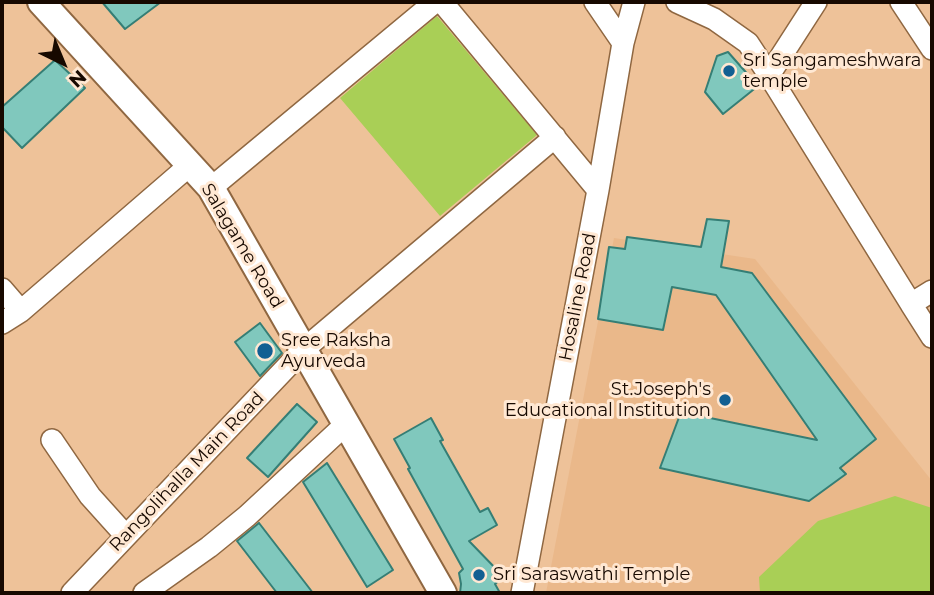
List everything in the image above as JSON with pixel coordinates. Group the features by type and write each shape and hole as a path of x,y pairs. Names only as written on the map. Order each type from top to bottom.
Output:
{"main road":[{"name":"Salagame Road","path":"41,2 211,188 443,593"}],"street":[{"path":"211,188 435,2"},
{"path":"442,2 598,190"},
{"path":"595,2 623,43"},
{"name":"Hosaline Road","path":"522,593 623,43 634,2"},
{"path":"677,2 714,19 748,43 932,337"},
{"path":"769,75 816,2"},
{"path":"901,2 932,49"},
{"name":"Rangolihalla Main Road","path":"72,593 303,350 555,137"},
{"path":"2,323 21,311 190,166"},
{"path":"2,289 21,311"},
{"path":"911,304 932,291"},
{"path":"144,593 247,516 346,424"},
{"path":"52,440 90,496 126,536"}],"shaded area":[{"name":"St.Joseph's Educational Institution","path":"614,238 755,259 932,481 932,593 546,593"}],"green space":[{"path":"437,16 537,135 440,216 340,98"},
{"path":"895,496 932,508 932,593 760,593 759,577 818,521"}],"building":[{"path":"102,2 161,2 125,29"},
{"name":"Sri Sangameshwara temple","path":"728,52 758,86 723,114 705,92 717,56"},
{"path":"55,60 85,88 22,148 2,127 2,107"},
{"path":"707,219 729,221 721,267 752,273 876,439 840,468 846,474 809,501 660,468 681,412 817,440 716,295 672,287 663,330 598,319 609,247 625,249 627,237 701,247"},
{"path":"260,323 282,353 260,376 235,342"},
{"path":"297,404 317,422 268,477 247,458"},
{"path":"431,418 443,440 440,441 480,512 488,508 497,525 469,541 500,573 497,576 500,580 495,584 500,593 460,593 459,573 463,569 394,439"},
{"path":"327,463 393,570 367,587 303,482"},
{"path":"259,523 313,593 277,593 237,541"}],"place":[{"name":"Sri Sangameshwara temple","path":"729,71"},
{"name":"Sree Raksha Ayurveda","path":"265,351"},
{"name":"St.Joseph's Educational Institution","path":"725,400"},
{"name":"Sri Saraswathi Temple","path":"479,575"}]}
